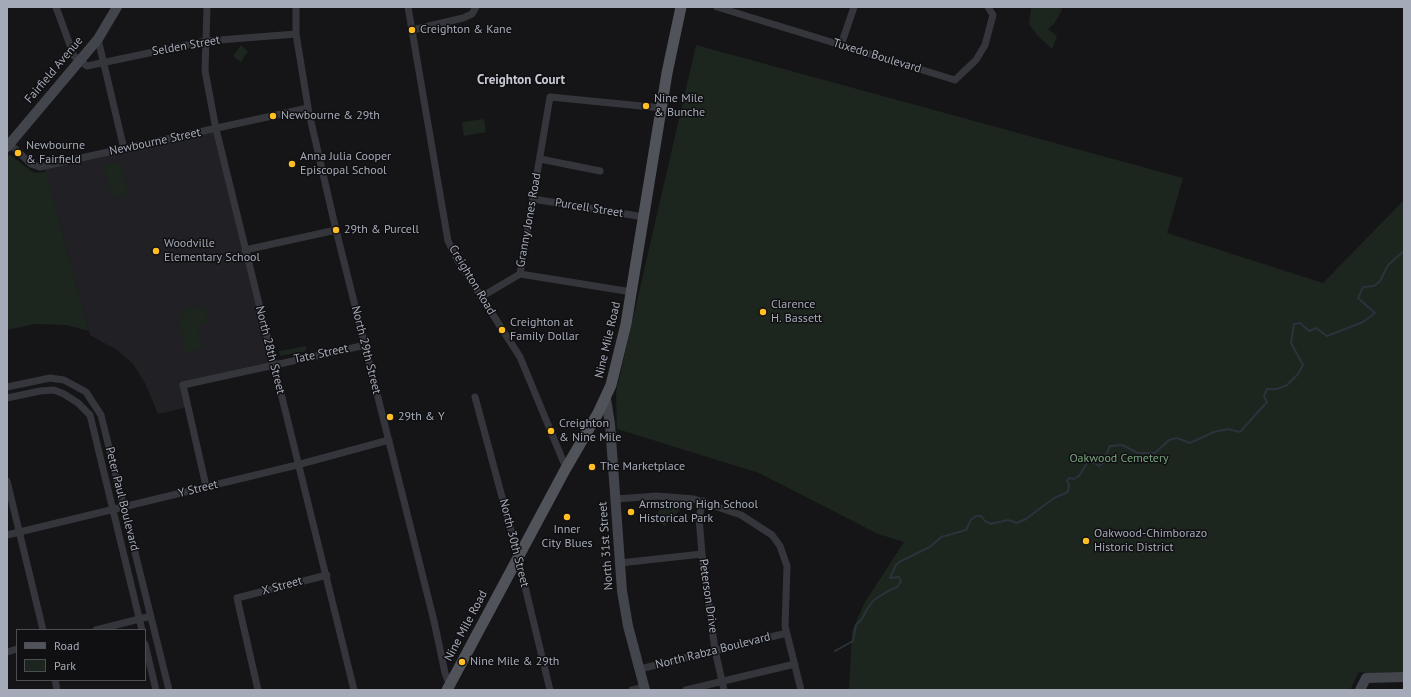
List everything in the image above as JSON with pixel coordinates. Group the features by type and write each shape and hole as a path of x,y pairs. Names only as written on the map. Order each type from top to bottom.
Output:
{"main road":[{"name":"Nine Mile Road","path":"449,688 566,468 606,398 621,352 662,108 681,7"}],"street":[{"path":"56,7 70,48 79,61"},
{"name":"Fairfield Avenue","path":"8,144 98,39 117,7"},
{"name":"North 28th Street","path":"207,7 205,71 216,129 274,364 297,465 327,575 354,690"},
{"name":"North 29th Street","path":"296,7 296,34 308,108 336,230 366,345 449,688"},
{"name":"Creighton Road","path":"408,7 448,241 457,259 520,357 566,468"},
{"path":"412,30 463,18 472,14 476,7"},
{"name":"Tuxedo Boulevard","path":"716,7 955,80 976,60 985,45 992,21 992,12 988,7"},
{"path":"841,45 854,7"},
{"name":"Selden Street","path":"79,61 87,66 206,40 296,34"},
{"path":"98,39 124,149"},
{"name":"Granny Jones Road","path":"520,274 550,97 662,108"},
{"name":"Newbourne Street","path":"8,144 31,164 40,167 308,108"},
{"path":"539,163 600,170"},
{"name":"Purcell Street","path":"533,199 644,217"},
{"path":"245,250 336,230"},
{"path":"481,297 520,274 632,292"},
{"name":"Tate Street","path":"206,486 183,385 366,345"},
{"name":"Peter Paul Boulevard","path":"7,387 31,380 50,378 64,380 86,392 102,415 169,690"},
{"name":"Peter Paul Boulevard","path":"7,398 40,391 54,390 64,394 78,403 90,415 142,629"},
{"name":"North 30th Street","path":"476,397 518,557 550,690"},
{"name":"North 31st Street","path":"606,398 610,422 620,563 625,609 644,688"},
{"name":"Y Street","path":"7,535 297,465 389,440"},
{"path":"7,480 43,629"},
{"path":"616,499 666,496 703,501 740,515 763,528 776,540 787,566 785,622 801,690"},
{"name":"Peterson Drive","path":"703,501 699,517 702,554 715,650 724,690"},
{"path":"620,563 702,554"},
{"name":"X Street","path":"258,690 237,598 327,575"},
{"path":"100,629 150,616"},
{"name":"North Rabza Boulevard","path":"640,669 787,633"},
{"path":"146,648 156,690"},
{"path":"686,690 795,664"},
{"path":"1360,690 1366,678 1404,677"},
{"path":"632,690 644,688"}],"shaded area":[{"name":"Woodville Elementary School","path":"215,129 273,365 183,385 188,407 158,414 145,383 133,364 117,350 90,335 44,167"}],"green space":[{"path":"1031,7 1061,7 1062,10 1054,24 1048,29 1057,36 1052,49 1038,36 1029,24"},
{"path":"241,45 248,51 241,62 233,56"},
{"name":"Oakwood Cemetery","path":"696,45 1183,178 1167,233 1323,283 1404,200 1404,673 1375,674 1359,672 1350,690 849,690 852,631 865,602 904,542 878,534 759,473 617,429 616,392"},
{"path":"484,119 486,132 464,136 462,122"},
{"path":"10,155 34,173 46,172 89,331 66,325 35,324 7,330 7,156"},
{"path":"121,162 128,194 111,197 104,166"},
{"path":"204,305 208,322 197,326 202,349 186,353 179,324 182,311"},
{"path":"306,346 306,351 280,356 279,351"},
{"path":"663,506 678,506 680,510 665,526 658,522 657,513"}],"waterway":[{"path":"835,651 853,641 856,625 862,619 874,600 897,587 901,582 899,577 890,578 896,565 930,547 941,537 966,530 971,520 976,516 981,516 985,521 991,524 1008,520 1017,523 1026,519 1054,498 1068,492 1069,485 1067,481 1069,478 1074,479 1079,476 1088,462 1099,466 1103,463 1110,446 1122,445 1138,453 1155,453 1169,440 1177,438 1190,443 1214,432 1228,429 1240,432 1267,402 1264,396 1267,389 1277,389 1287,385 1298,374 1303,365 1291,343 1294,324 1300,323 1309,331 1316,328 1327,336 1363,322 1375,313 1358,298 1363,287 1374,286 1380,281 1388,265 1404,251"}],"place":[{"name":"Creighton & Kane","path":"412,30"},
{"name":"Nine Mile & Bunche","path":"646,106"},
{"name":"Newbourne & 29th","path":"273,116"},
{"name":"Newbourne & Fairfield","path":"18,153"},
{"name":"Anna Julia Cooper Episcopal School","path":"292,164"},
{"name":"29th & Purcell","path":"336,230"},
{"name":"Woodville Elementary School","path":"156,251"},
{"name":"Clarence H. Bassett","path":"763,312"},
{"name":"Creighton at Family Dollar","path":"502,330"},
{"name":"29th & Y","path":"390,417"},
{"name":"Creighton & Nine Mile","path":"551,431"},
{"name":"The Marketplace","path":"592,467"},
{"name":"Armstrong High School Historical Park","path":"631,512"},
{"name":"Inner City Blues","path":"567,517"},
{"name":"Oakwood-Chimborazo Historic District","path":"1086,541"},
{"name":"Nine Mile & 29th","path":"462,662"}],"district":[{"name":"Creighton Court","path":"521,80"}]}
